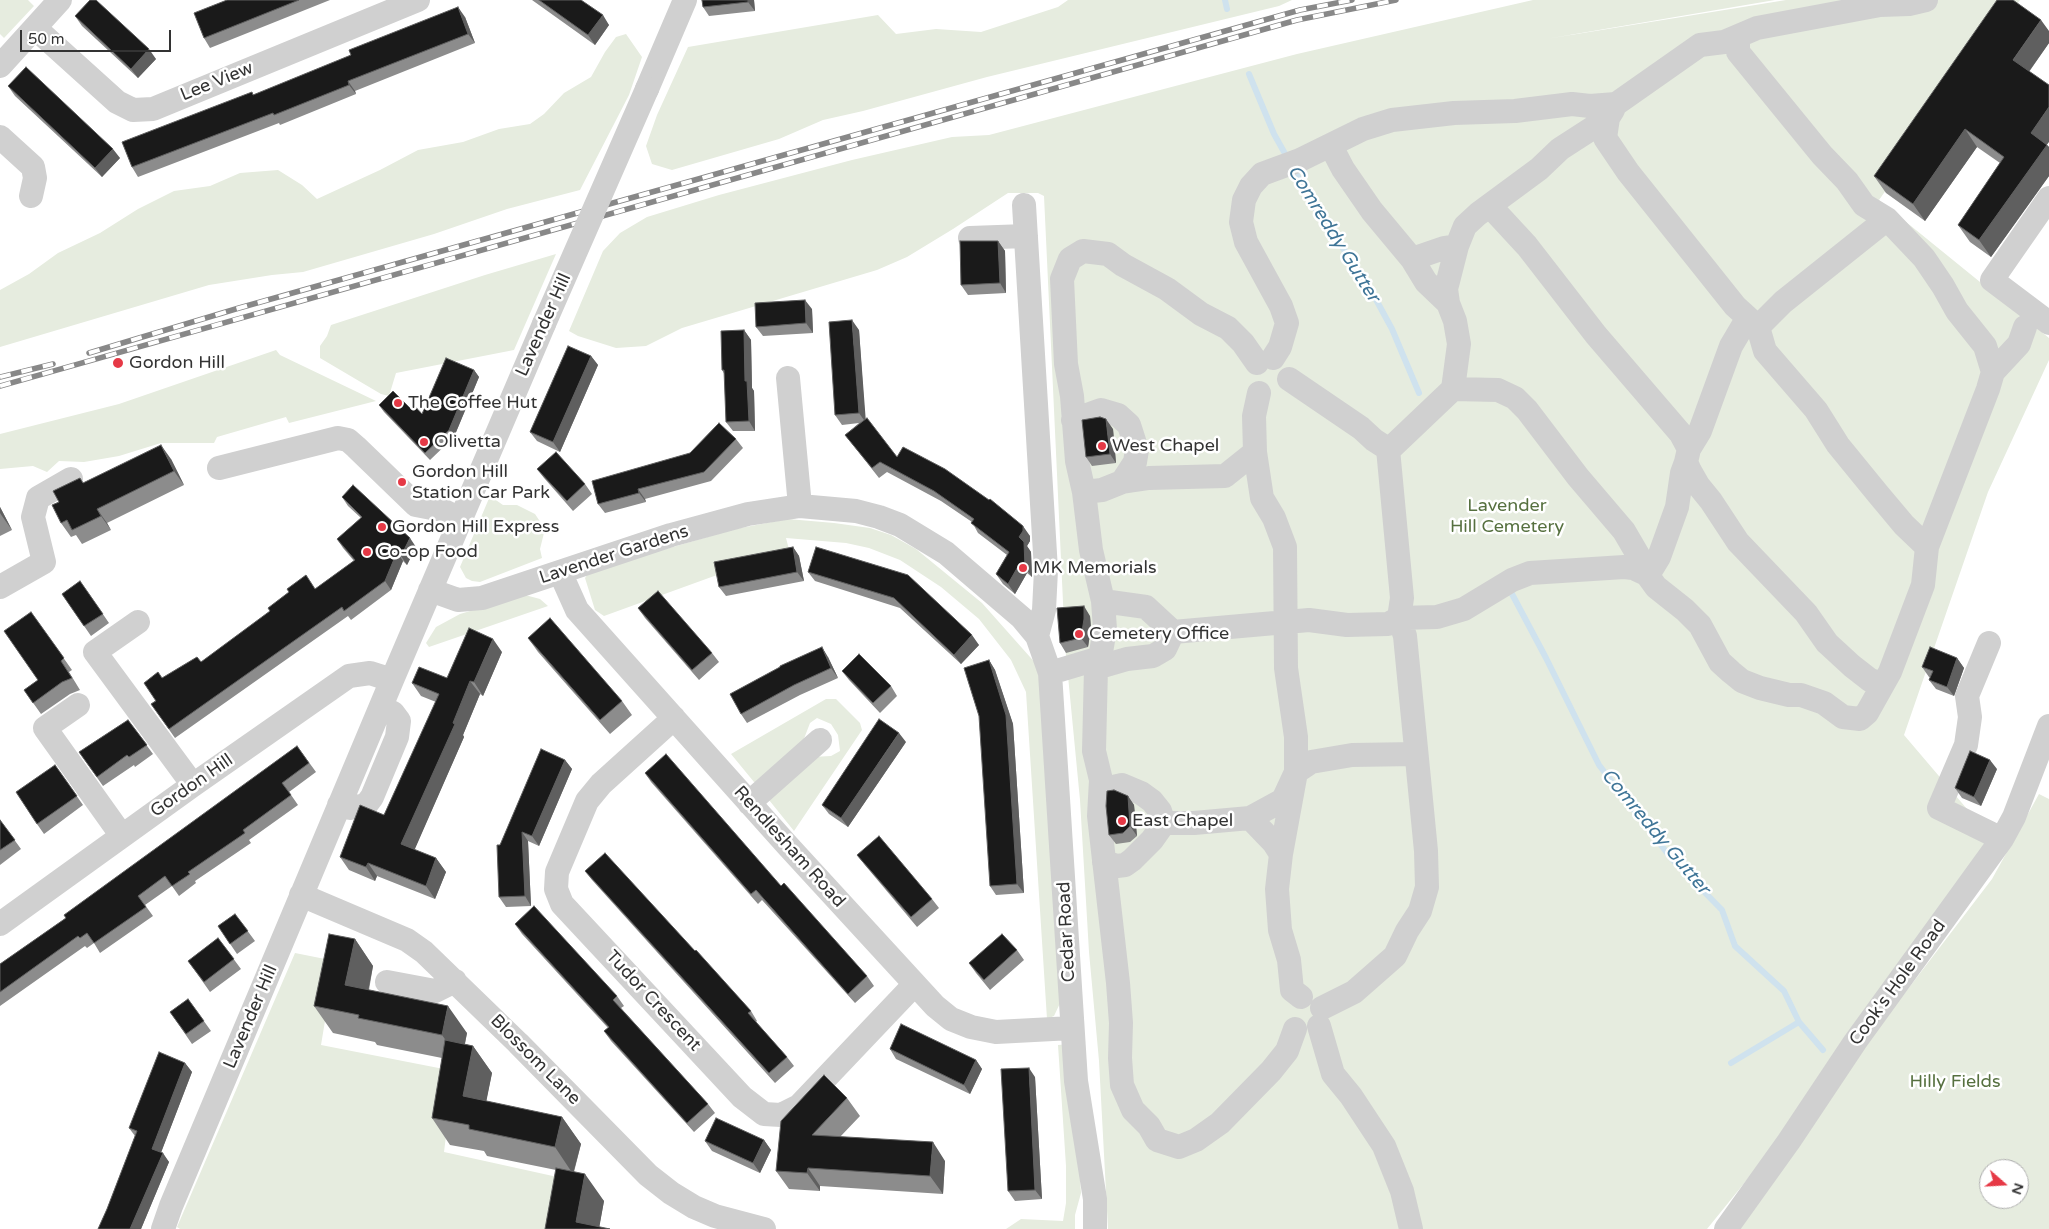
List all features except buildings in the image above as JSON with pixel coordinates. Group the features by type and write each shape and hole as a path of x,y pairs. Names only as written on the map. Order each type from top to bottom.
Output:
{"street":[{"path":"0,66 60,0"},
{"name":"Lavender Hill","path":"163,1229 301,895 460,519 685,0"},
{"path":"1388,449 1392,448 1453,389 1460,344 1455,321 1448,303 1446,288 1465,226 1539,169 1560,149 1700,45 1738,37 1757,28 1880,5 1909,4 1926,0"},
{"name":"Lee View","path":"35,28 117,102 133,110 153,109 403,3"},
{"path":"1738,37 1738,52 1804,134 1846,181 1864,205 1887,219 1911,242 1934,272 1957,312 1985,346 1993,372"},
{"path":"1295,1029 1288,1051 1220,1123 1196,1140 1179,1147 1157,1140 1149,1126 1133,1110 1122,1085 1120,1058 1121,1015 1099,816 1100,780 1094,751 1098,663 1105,629 1103,601 1091,550 1084,492 1077,461 1072,396 1063,332 1062,279 1070,259 1083,251 1108,254 1123,265 1167,289 1201,314 1228,328 1243,343 1265,360 1282,362 1287,367 1289,379 1284,390 1276,394 1268,396 1259,392 1253,385 1251,378 1252,370 1265,360 1280,347 1287,323 1281,306 1246,242 1241,222 1244,200 1251,186 1262,174 1331,146 1363,129 1392,120 1515,111 1572,104 1612,111"},
{"path":"1612,111 1605,138 1628,172 1734,306 1758,327 1765,351 1816,410 1838,445 1904,526 1926,547"},
{"path":"0,137 33,167 35,178 31,196"},
{"path":"1331,146 1343,169 1372,211 1412,259 1426,282 1448,303"},
{"path":"2049,198 1992,280 2049,323"},
{"path":"1024,205 1046,570 1044,610 1037,636"},
{"path":"1490,206 1527,246 1596,335 1681,434 1698,485 1738,542 1806,612 1827,644 1870,680 1884,684"},
{"path":"1758,327 1783,302 1887,219"},
{"path":"970,238 1026,236"},
{"path":"1412,259 1444,248 1458,246"},
{"path":"1648,575 1659,557 1677,507 1688,455 1700,431 1731,346 1744,324 1758,327"},
{"path":"1453,389 1498,390 1515,398 1527,410 1578,477 1624,532 1656,587 1685,610 1700,625 1720,662 1742,681 1766,690 1788,695 1801,695 1824,703 1843,716 1851,719 1860,719 1867,713 1884,684 1923,584 1926,547 1993,372 2019,344 2025,327"},
{"path":"788,378 800,506"},
{"path":"1289,379 1361,428 1388,449"},
{"path":"1259,392 1254,416 1255,452 1262,498 1274,518 1286,546 1286,668 1296,737 1296,772 1281,854 1277,889 1280,930 1289,960 1292,990 1301,997 1313,998 1321,1017 1333,1074 1351,1096 1384,1146 1402,1191 1411,1229"},
{"path":"1073,420 1101,410 1118,415 1129,425 1137,450 1135,462 1122,482"},
{"path":"219,468 338,438 348,440 416,505 442,510 460,519"},
{"path":"1301,997 1294,1001 1288,1012 1288,1018 1295,1029 1302,1032 1310,1032 1321,1017 1354,992 1395,956 1407,931 1420,911 1427,886 1426,851 1405,636 1399,618 1402,598 1388,449"},
{"path":"1225,476 1255,452"},
{"path":"1084,492 1102,490 1122,482 1149,478 1225,476 1262,498"},
{"path":"0,587 44,562 33,516 38,498 71,479"},
{"name":"Lavender Gardens","path":"430,590 458,600 482,598 671,535 748,514 800,506 856,511 900,525 946,553 1001,599 1037,636"},
{"path":"1103,601 1146,607 1173,632 1309,620 1347,625 1388,624 1399,618 1437,617 1464,609 1512,580 1530,573 1624,567 1633,568 1648,575"},
{"name":"Rendlesham Road","path":"560,572 577,610 749,803 935,1006 951,1019 971,1027 996,1032 1072,1028"},
{"path":"138,622 88,650 193,784"},
{"path":"1050,673 1098,663 1153,656 1164,649 1173,632"},
{"name":"Cedar Road","path":"1037,636 1050,673 1076,1082 1095,1199 1095,1229"},
{"path":"1989,643 1967,696 1970,717 1966,745 1939,808 2002,839"},
{"name":"Gordon Hill","path":"0,924 193,784 349,676 370,673 392,680"},
{"path":"78,705 45,728 122,836"},
{"name":"Tudor Crescent","path":"674,718 601,784 587,801 557,872 556,889 562,904 742,1097 764,1114 781,1115 799,1106 914,985"},
{"name":"Cook's Hole Road","path":"1726,1229 1789,1141 1855,1042 2002,839 2014,817 2049,726"},
{"path":"749,803 820,740"},
{"path":"1164,823 1250,818 1282,800 1296,772 1311,762 1336,757 1416,754"},
{"path":"1101,792 1122,785 1141,793 1152,801 1160,811 1164,823"},
{"path":"1250,818 1274,843 1281,854"},
{"path":"1104,862 1117,866 1132,860 1152,840 1164,823"},
{"name":"Blossom Lane","path":"301,895 407,940 424,952 456,981 648,1175 694,1207 715,1216 764,1229"},
{"path":"387,982 435,990 456,981"}],"green space":[{"path":"0,0 28,0 34,6 4,38 0,34"},
{"path":"1068,0 1292,0 1279,6 987,77 823,120 779,139 672,170 652,164 646,146 657,115 688,47 878,15 896,34 936,29 981,32 1058,7"},
{"name":"Lavender Hill Cemetery","path":"1533,0 1775,0 1546,39 1786,0 2020,0 1879,200 2049,338 2049,360 1988,492 1904,735 1990,836 1793,1123 1707,1229 1108,1229 1099,1061 1089,952 1080,800 1065,645 1044,196 1038,193 1008,193 907,257 877,270 682,328 646,346 616,348 578,336 569,331 603,251 620,233 647,217 719,195 852,160 952,137 989,135 1297,54"},
{"path":"626,34 642,57 629,95 580,190 507,209 434,234 303,272 209,285 0,347 0,290 29,274 58,253 100,233 138,209 174,191 210,186 240,173 278,170 302,185 317,199 418,150 463,142 499,129 530,124 544,114 564,93 591,77 616,37"},
{"path":"556,254 514,350 396,373 389,396 381,394 320,358 320,346 327,336 331,325"},
{"path":"276,350 280,355 376,401 289,423 286,417 217,437 214,443 161,443 119,456 84,462 59,461 47,472 33,466 0,469 0,434 119,404"},
{"path":"490,496 503,505 517,505 535,514 541,523 544,533 540,549 542,558 480,582 472,581 466,578 460,567"},
{"path":"788,519 870,528 891,535 916,549 982,603 1038,666 1062,999 1054,1016 1047,1019 1026,692 1011,660 979,619 941,587 900,560 869,548 846,543 786,538 792,561 717,575 604,616 595,610 585,578 590,571 735,529"},
{"path":"525,595 540,599 548,606 429,647 426,643 436,627 460,614"},
{"path":"826,699 836,699 860,723 862,730 794,831 769,800 812,757 831,756 840,751 838,735 831,724 817,718 810,723 802,744 761,782 754,782 731,754"},
{"name":"Hilly Fields","path":"2039,794 2049,799 2049,1229 1731,1229 1869,1040 1992,879"},
{"path":"295,953 335,961 321,1045 454,1071 444,1152 571,1180 564,1229 180,1229 177,1227"},
{"path":"1071,1044 1081,1193 1075,1215 1075,1229 1006,1229 1021,1219 1063,1221 1066,1203 1066,1166 1058,1045"}],"waterway":[{"name":"Comreddy Gutter","path":"1225,0 1227,9"},
{"name":"Comreddy Gutter","path":"1249,74 1274,134 1288,159"},
{"name":"Comreddy Gutter","path":"1293,168 1315,208 1367,283 1392,329 1419,393"},
{"name":"Comreddy Gutter","path":"1512,594 1599,765 1671,858 1722,910 1735,946 1784,991 1799,1022 1823,1050"},
{"path":"1731,1063 1799,1022"}],"railway":[{"path":"89,353 239,308 1300,10 1352,0"},
{"path":"0,386 1297,20 1396,0"},
{"path":"0,377 53,364"}],"place":[{"name":"Gordon Hill","path":"118,363"},
{"name":"The Coffee Hut","path":"398,403"},
{"name":"Olivetta","path":"424,442"},
{"name":"West Chapel","path":"1102,446"},
{"name":"Gordon Hill Station Car Park","path":"402,482"},
{"name":"Gordon Hill Express","path":"382,527"},
{"name":"Co-op Food","path":"367,552"},
{"name":"MK Memorials","path":"1023,568"},
{"name":"Cemetery Office","path":"1079,634"},
{"name":"East Chapel","path":"1122,821"}]}
